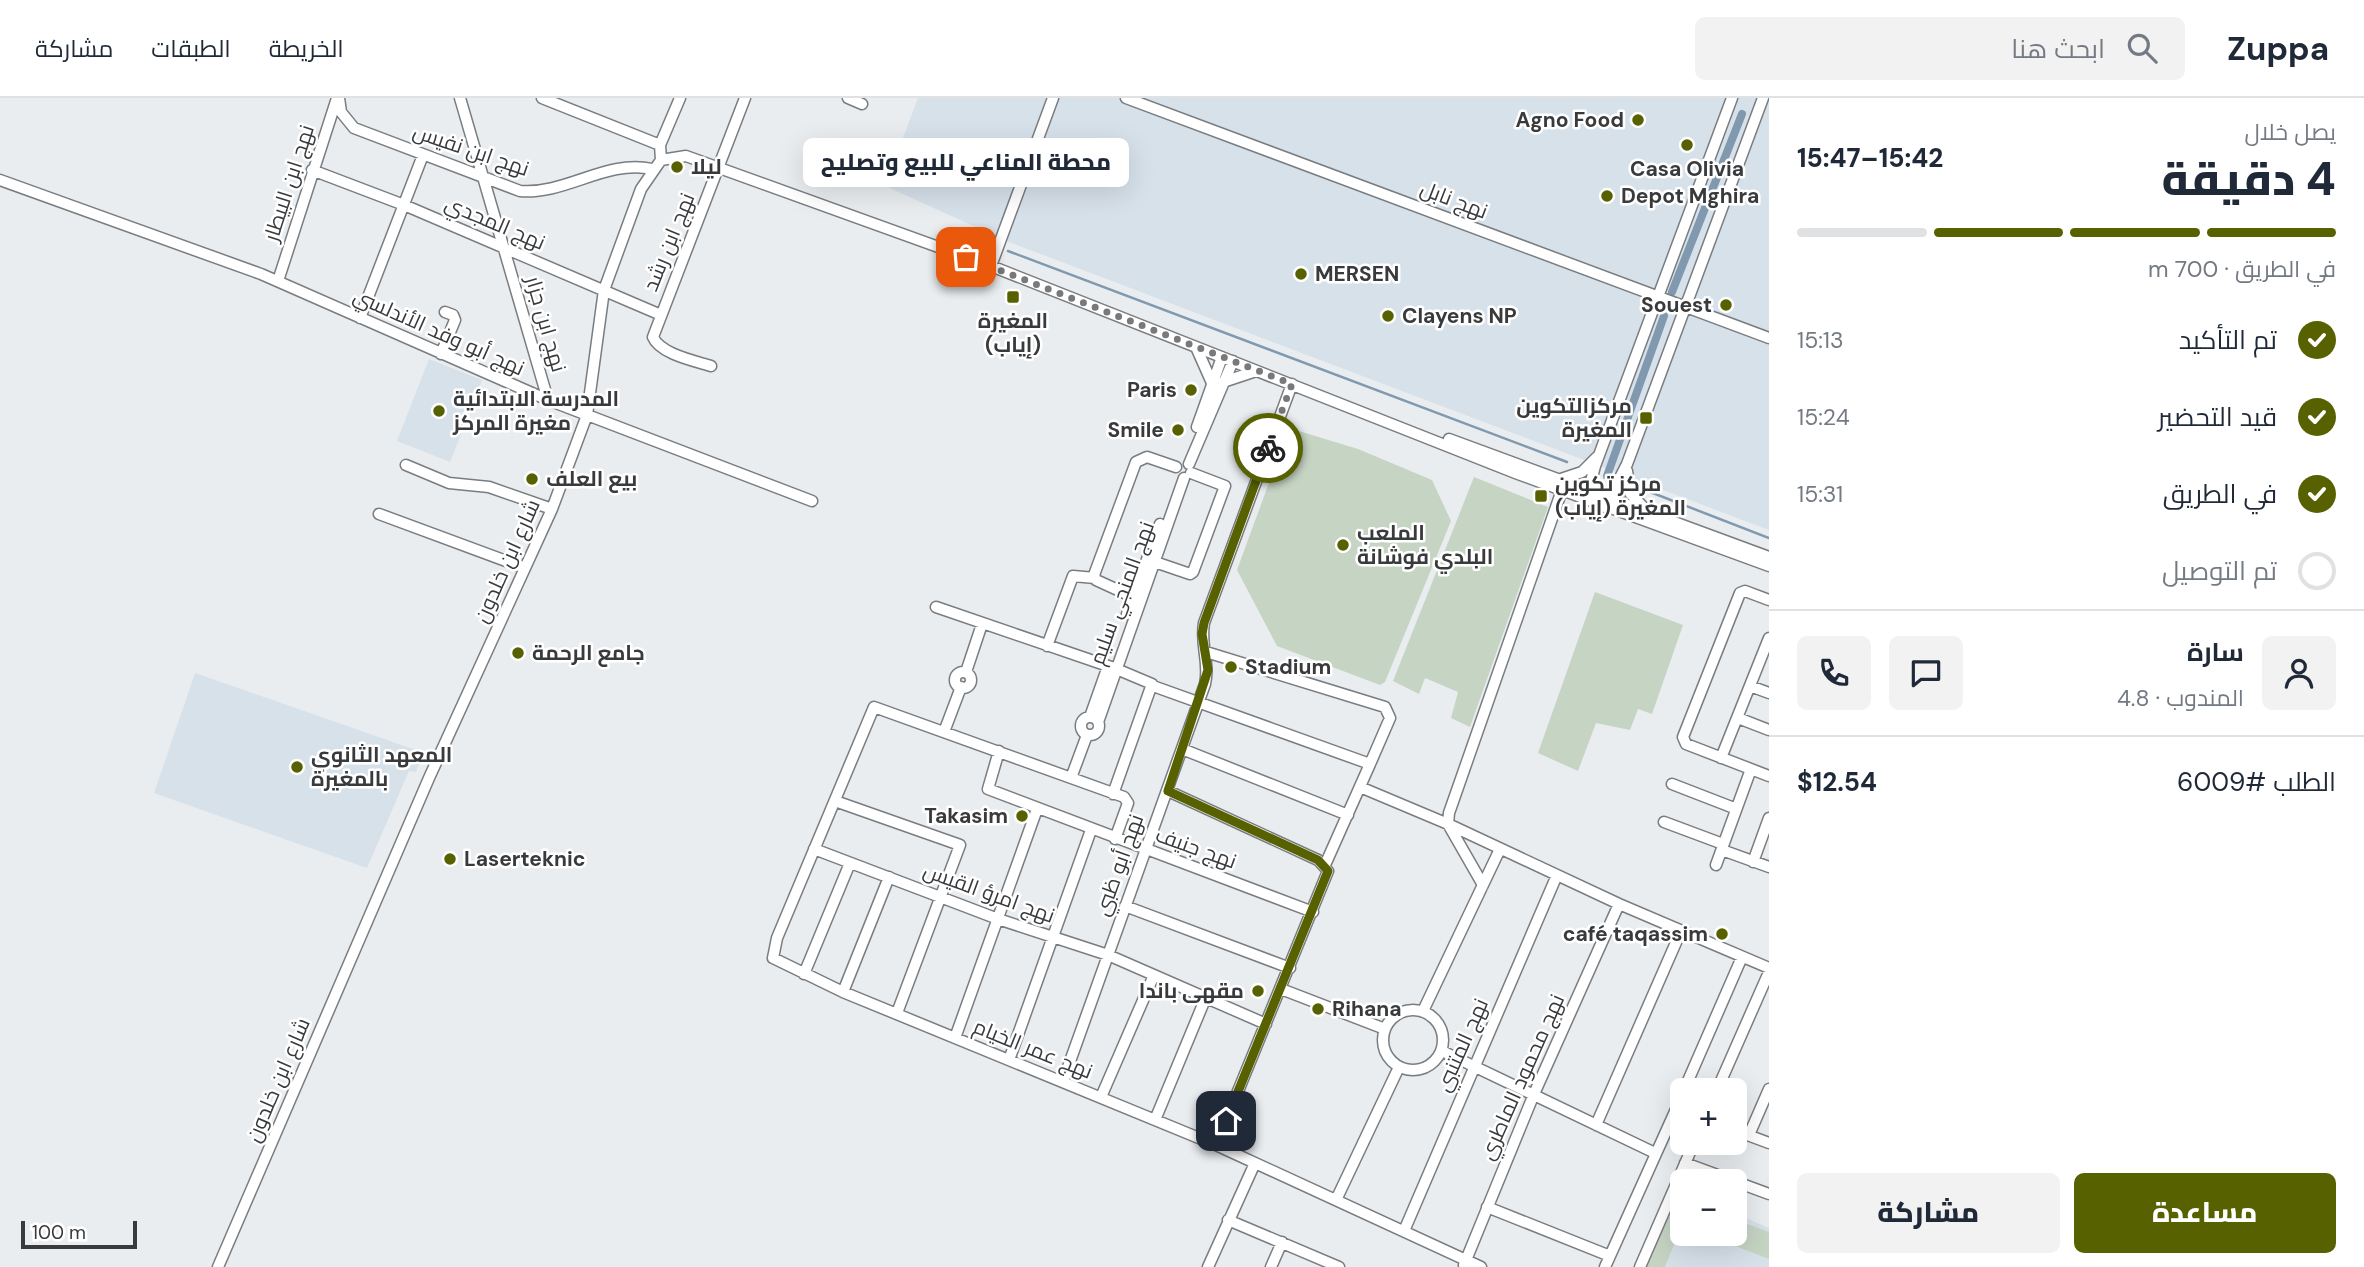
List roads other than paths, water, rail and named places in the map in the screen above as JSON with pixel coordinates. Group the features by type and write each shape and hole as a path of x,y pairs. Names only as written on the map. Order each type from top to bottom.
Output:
{"street":[{"name":"نهج ابن نفيس","path":"338,98 341,112 354,128 520,191 535,192 627,166 652,169"},
{"name":"نهج ابن البيطار","path":"278,281 312,170 338,98"},
{"name":"نهج ابن جزار","path":"460,98 548,400"},
{"path":"542,98 660,145"},
{"path":"680,98 660,145 661,160 687,156 991,266 1257,371 1608,502 1769,566"},
{"name":"نهج ابن رشد","path":"711,366 656,344 653,337 745,98"},
{"path":"848,98 862,104"},
{"path":"991,266 1053,98"},
{"name":"نهج نابل","path":"1126,98 1769,338"},
{"path":"1588,495 1599,455 1731,98"},
{"path":"1608,502 1627,464 1763,98"},
{"path":"360,318 423,155"},
{"name":"شارع ابن خلدون","path":"218,1267 429,778 552,509 587,415 604,290 641,189 652,169 661,160"},
{"name":"نهج المجدي","path":"312,170 404,205 661,314"},
{"name":"نهج أبو وفد الأندلسي","path":"0,180 278,281 548,400 812,500"},
{"path":"441,354 455,320 453,315 445,312"},
{"path":"1196,347 1217,382 1257,371"},
{"name":"نهج المنجي سليم","path":"1111,667 1217,382 1228,359"},
{"name":"نهج أبو ظبي","path":"1063,1081 1199,701 1208,670 1204,623 1292,384"},
{"path":"1483,886 1448,824 1449,813 1562,485 1582,472 1599,455"},
{"path":"1095,578 1136,462 1147,457 1225,486 1194,572 1190,574 1150,560"},
{"path":"1627,464 1627,485 1646,510"},
{"path":"406,465 449,482 489,486 552,509"},
{"path":"1608,502 1646,510 1769,557"},
{"path":"379,514 525,568"},
{"name":"نهج المنجي سليم","path":"1071,778 1087,735 1096,733 1094,719 1133,597 1150,560"},
{"path":"1047,646 1073,576 1095,578 1133,597"},
{"path":"1769,600 1745,591 1740,593 1684,733 1686,744 1769,776"},
{"path":"936,607 1111,667 1153,686 1370,764"},
{"path":"982,624 966,672 971,682 961,687 944,732 1128,801 1115,839"},
{"path":"1721,758 1769,638"},
{"path":"1206,652 1385,706 1390,718 1348,815 1322,863 1326,877 1313,912 1216,1145"},
{"path":"1113,794 1153,686"},
{"path":"1750,686 1769,693"},
{"name":"نهج عمر الخيام","path":"944,732 874,707 772,953 775,962 1216,1145 1404,1231 1464,1264 1481,1267"},
{"path":"1738,718 1769,730"},
{"path":"1182,749 1348,815"},
{"name":"نهج جنيف","path":"999,751 988,789 1313,912"},
{"path":"1716,865 1734,808 1751,769"},
{"path":"1672,784 1734,808"},
{"path":"1360,788 1448,824 1769,970 1722,1078"},
{"path":"1168,791 1322,863"},
{"path":"835,801 960,845 939,895 897,1013"},
{"path":"955,1038 1037,809"},
{"path":"1753,862 1768,821"},
{"path":"1664,822 1769,867"},
{"path":"1009,1060 1091,830"},
{"name":"نهج امرؤ القيس","path":"814,849 998,919 1108,955 1266,1024"},
{"path":"1423,1011 1500,849"},
{"path":"804,974 850,863"},
{"name":"نهج المتنبي","path":"1404,1231 1557,875"},
{"path":"843,992 889,877"},
{"name":"نهج محمود الماطري","path":"1464,1264 1534,1094 1619,904"},
{"path":"1125,906 1290,968"},
{"path":"1596,1125 1681,931"},
{"path":"1689,1078 1742,957"},
{"path":"1101,1097 1154,975"},
{"path":"1281,989 1385,1029"},
{"path":"1155,1120 1206,998"},
{"path":"1423,1011 1441,1027 1444,1039 1442,1051 1435,1062 1424,1069 1399,1067 1385,1052 1385,1029 1392,1019 1402,1012 1423,1011"},
{"path":"1442,1051 1655,1153"},
{"path":"1336,1200 1399,1067"},
{"path":"1769,1090 1749,1135 1769,1143"},
{"path":"1605,1267 1670,1121"},
{"path":"1640,1267 1689,1155"},
{"path":"1222,1267 1210,1264 1255,1163"},
{"path":"1685,1163 1769,1194"},
{"path":"1487,1207 1610,1255"},
{"path":"1228,1220 1339,1267"},
{"path":"1448,1253 1473,1241"},
{"path":"1271,1267 1282,1242"}],"waterway":[{"path":"1672,292 1742,114"},
{"path":"1008,251 1567,462"},
{"path":"1607,476 1664,316"},
{"path":"1632,485 1769,538"}],"place":[{"name":"Agno Food","path":"1638,120"},
{"name":"Casa Olivia","path":"1687,145"},
{"name":"ليلا","path":"677,167"},
{"name":"Depot Mghira","path":"1607,196"},
{"name":"محطة المناعي للبيع وتصليح","path":"966,257"},
{"name":"MERSEN","path":"1301,274"},
{"name":"المغيرة (إياب)","path":"1013,297"},
{"name":"Souest","path":"1726,305"},
{"name":"Clayens NP","path":"1388,316"},
{"name":"Paris","path":"1191,390"},
{"name":"المدرسة الابتدائية مغيرة المركز","path":"439,411"},
{"name":"مركزالتكوين المغيرة","path":"1646,418"},
{"name":"Smile","path":"1178,430"},
{"name":"بيع العلف","path":"532,479"},
{"name":"مركز تكوين المغيرة (إياب)","path":"1541,496"},
{"name":"الملعب البلدي فوشانة","path":"1343,545"},
{"name":"جامع الرحمة","path":"518,653"},
{"name":"Stadium","path":"1231,667"},
{"name":"المعهد الثانوي بالمغيرة","path":"297,767"},
{"name":"Takasim","path":"1022,816"},
{"name":"Laserteknic","path":"450,859"},
{"name":"café taqassim","path":"1722,934"},
{"name":"مقهى باندا","path":"1258,991"},
{"name":"Rihana","path":"1318,1009"}]}
